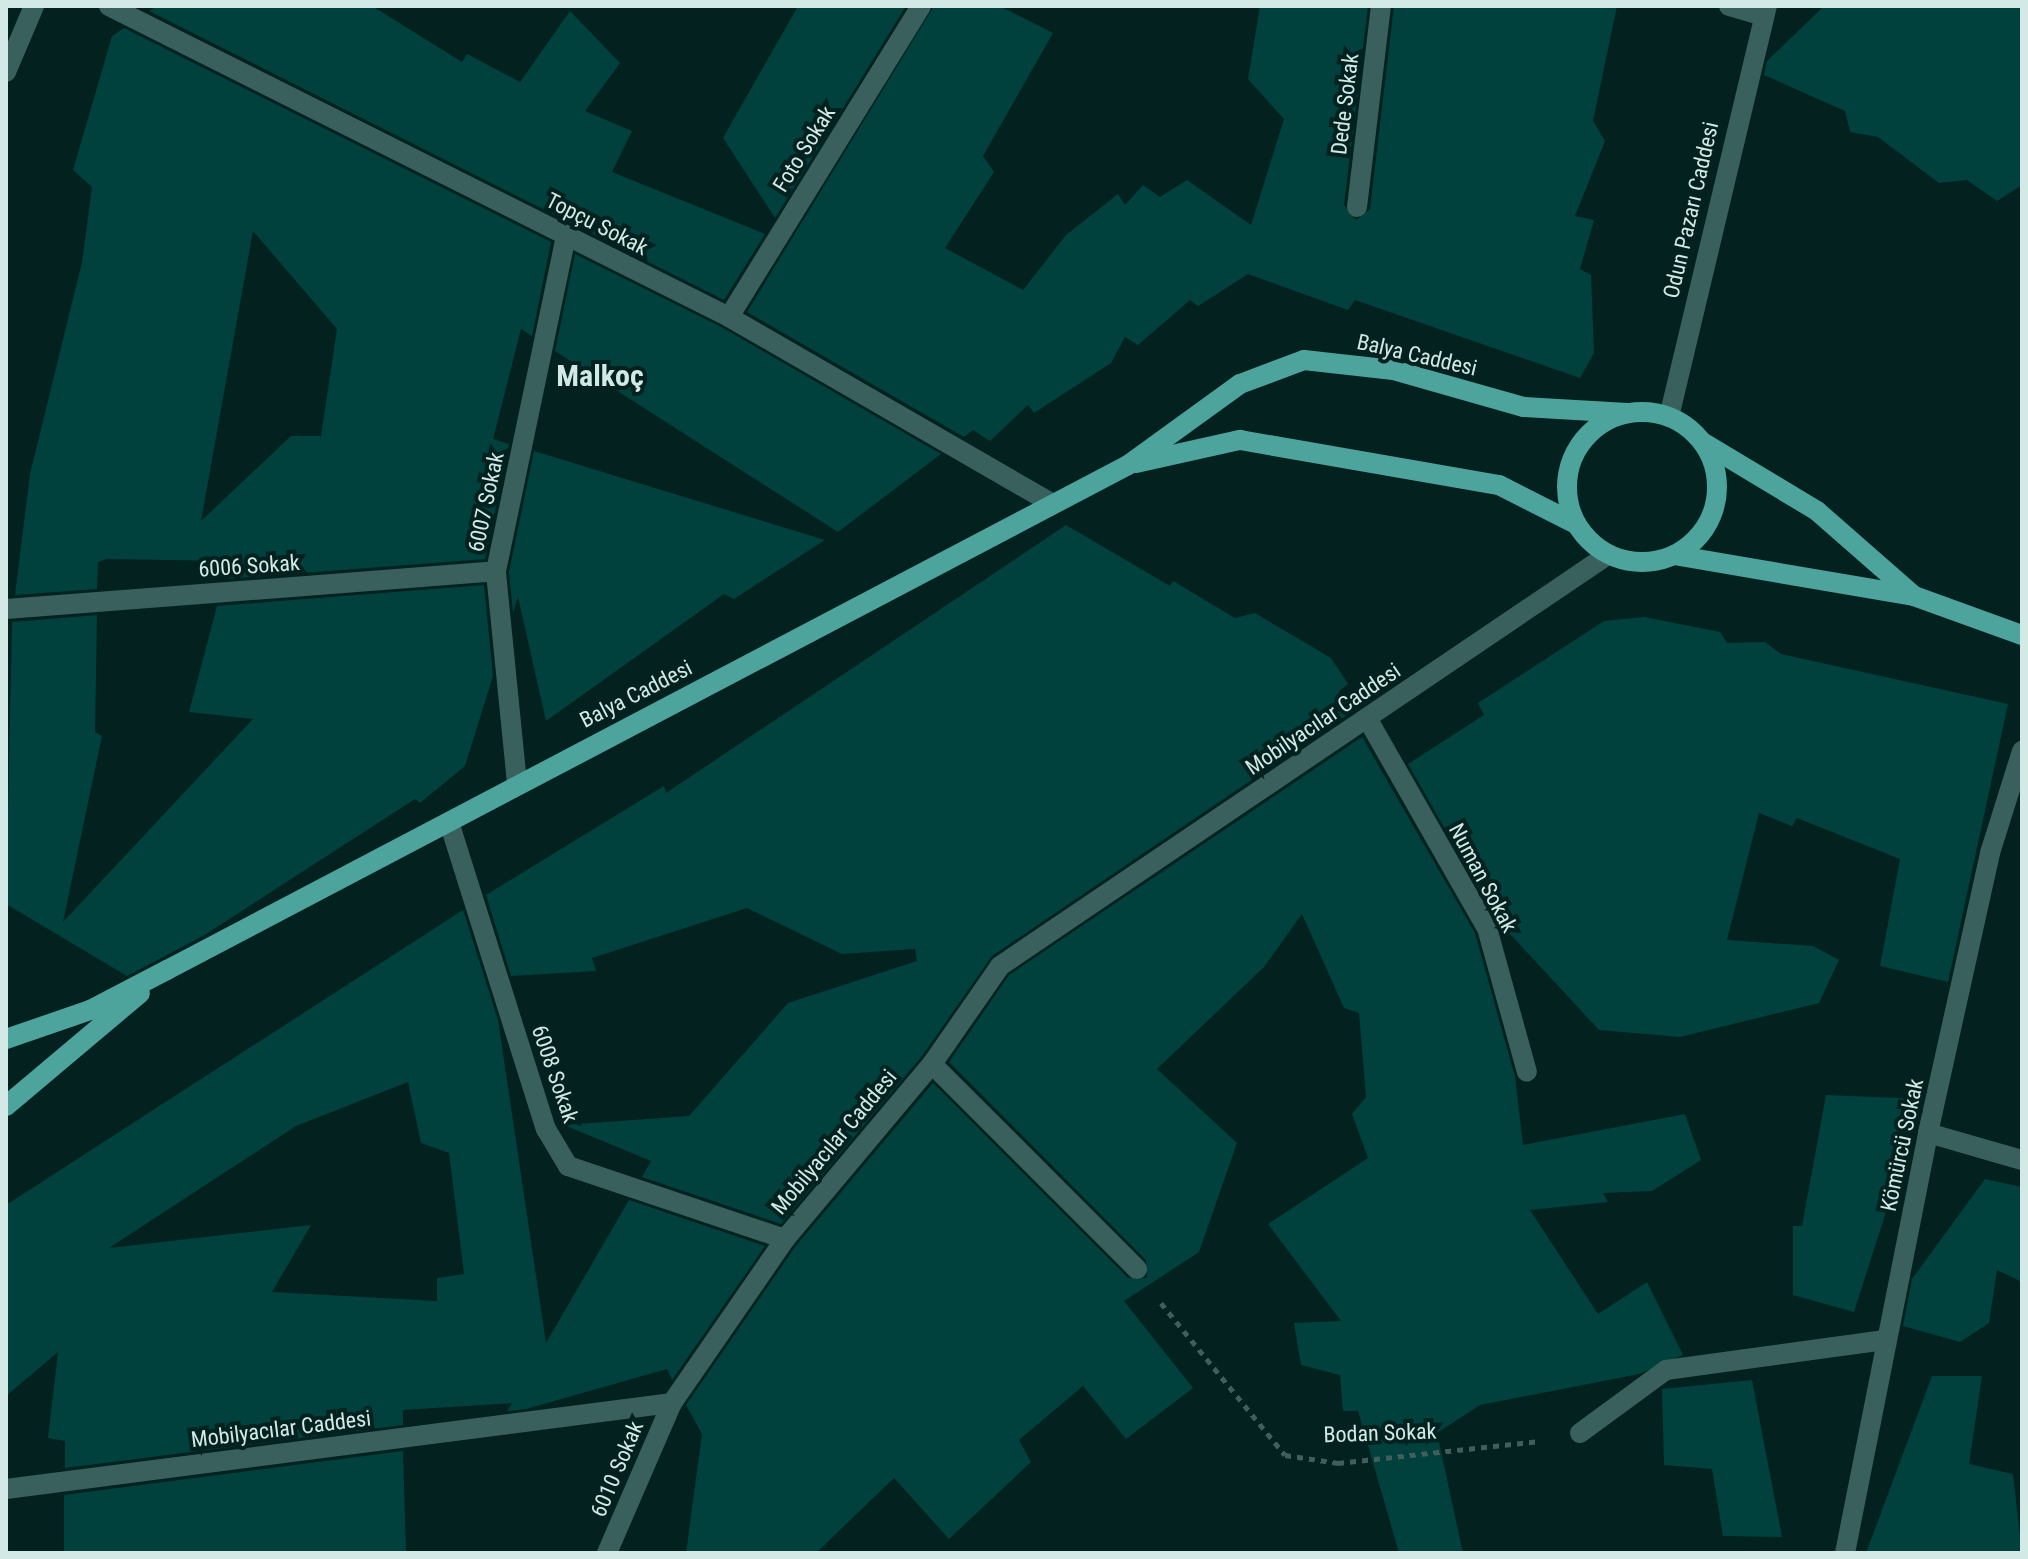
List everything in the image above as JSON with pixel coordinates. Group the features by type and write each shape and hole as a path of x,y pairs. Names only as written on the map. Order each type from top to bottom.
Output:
{"main road":[{"name":"Balya Caddesi","path":"6,1039 90,1010 167,970 517,783 1128,465 1240,384 1304,360 1393,370 1524,407 1669,417"},
{"path":"1576,524 1567,477 1574,454 1587,434 1627,413"},
{"path":"1669,417 1702,442 1817,511 1914,596"},
{"name":"Balya Caddesi","path":"1128,465 1240,440 1473,478 1576,524 1609,554"},
{"path":"1674,555 1693,543 1715,506 1717,483 1702,442"},
{"path":"1609,554 1630,562 1674,555 1914,596 2022,635"},
{"name":"Balya Caddesi","path":"6,1106 167,970"}],"street":[{"path":"6,72 34,6"},
{"name":"Topçu Sokak","path":"109,6 729,317 1053,504"},
{"name":"Foto Sokak","path":"729,317 921,6"},
{"name":"Dede Sokak","path":"1357,207 1381,6"},
{"path":"1729,6 1762,9"},
{"name":"Odun Pazarı Caddesi","path":"1669,417 1762,9"},
{"name":"6007 Sokak","path":"517,783 496,571 566,235"},
{"name":"Mobilyacılar Caddesi","path":"6,1489 672,1403 785,1239 932,1064 1000,966 1609,554"},
{"name":"6006 Sokak","path":"6,609 496,571"},
{"name":"Numan Sokak","path":"1367,718 1487,928 1527,1072"},
{"name":"Kömürcü Sokak","path":"1845,1553 1928,1133 1990,853 2022,751"},
{"name":"6008 Sokak","path":"449,822 546,1129 568,1166 785,1239"},
{"path":"932,1064 1137,1269"},
{"path":"1928,1133 2022,1160"},
{"path":"1580,1433 1666,1370 1885,1340"},
{"name":"6010 Sokak","path":"607,1553 672,1403"}],"path":[{"name":"Bodan Sokak","path":"1137,1269 1186,1340 1285,1455 1338,1463 1473,1453 1580,1433"}],"building":[{"path":"157,6 372,6 462,62 467,54 520,82 570,11 620,63 585,111 632,131 612,172 765,234 724,300 149,11"},
{"path":"798,6 906,6 775,218 723,138"},
{"path":"934,6 1000,6 1053,33 983,156 994,172 945,248 1023,290 1066,235 1118,194 1125,205 1143,185 1160,197 1187,180 1251,225 1284,119 1248,79 1260,6 1368,6 1344,205 1356,220 1370,209 1394,6 1617,6 1593,121 1605,141 1575,216 1594,220 1580,269 1591,275 1594,353 1580,378 1355,300 1348,310 1248,274 1198,306 1190,300 1138,345 1125,337 1111,363 1034,413 1028,405 990,441 973,430 964,437 747,312"},
{"path":"1824,6 2022,6 2022,185 1997,201 1967,180 1939,183 1878,137 1850,132 1845,111 1764,75 1767,61"},
{"path":"124,28 551,242 532,336 521,329 493,439 509,444 485,559 224,579 229,561 107,559 98,562 97,589 15,595 30,474 82,262 92,187 73,170 112,36","holes":["253,231 337,329 321,436 291,436 201,521"]},
{"path":"575,254 723,328 941,454 838,532 555,351"},
{"path":"534,451 825,540 734,599 724,594 546,721 518,597 513,613 509,572"},
{"path":"1066,525 1170,586 1173,581 1235,618 1255,613 1331,658 1348,684 1339,691 1350,713 992,956 922,1056 781,1224 642,1177 651,1161 564,1125 689,1116 788,1003 917,961 915,949 842,954 747,908 592,958 596,971 511,976 486,895 664,786 666,793"},
{"path":"484,585 493,676 465,766 420,803 415,799 203,936 127,976 6,904 12,622 97,615 95,732 102,736 63,922 253,719 189,712 217,606"},
{"path":"1644,617 1720,632 1727,643 1765,642 1781,654 2008,704 1948,982 1880,966 1900,859 1797,818 1792,826 1759,813 1727,940 1813,946 1839,960 1819,1003 1680,1037 1599,1030 1497,920 1408,764 1484,715 1478,703 1604,621"},
{"path":"1362,737 1475,933 1515,1077 1523,1145 1685,1114 1701,1160 1652,1191 1603,1193 1608,1202 1530,1210 1598,1314 1647,1282 1683,1355 1639,1374 1480,1405 1437,1433 1463,1553 1399,1553 1358,1411 1343,1411 1340,1375 1301,1365 1294,1323 1341,1321 1268,1224 1368,1158 1352,1114 1366,1097 1359,1013 1344,1008 1302,914 1264,967 1157,1069 1237,1143 1199,1252 1124,1301 1193,1388 1126,1439 1083,1386 1019,1440 1031,1462 949,1539 894,1478 816,1553 686,1553 702,1434 686,1405 795,1247 933,1083 1128,1278 1147,1278 1146,1260 949,1062 1009,975"},
{"path":"463,910 498,1020 546,1343 629,1200 765,1246 672,1380 667,1369 526,1409 507,1411 512,1403 403,1410 403,1425 65,1468 65,1441 48,1438 58,1352 6,1396 6,1205","holes":["408,1082 421,1143 449,1153 464,1274 437,1278 437,1301 272,1292 311,1225 109,1248 296,1126"]},
{"path":"1826,1095 1922,1099 1854,1312 1793,1295 1793,1226 1802,1226"},
{"path":"1985,1179 2022,1187 2022,1282 1997,1270 1989,1323 1960,1342 1903,1326 1912,1279"},
{"path":"1932,1376 1982,1376 1969,1464 2013,1474 2022,1553 1866,1553"},
{"path":"1752,1380 1782,1537 1723,1536 1712,1469 1664,1465 1662,1389"},
{"path":"403,1451 406,1553 64,1553 64,1495"}],"district":[{"name":"Malkoç","path":"600,376"}]}
